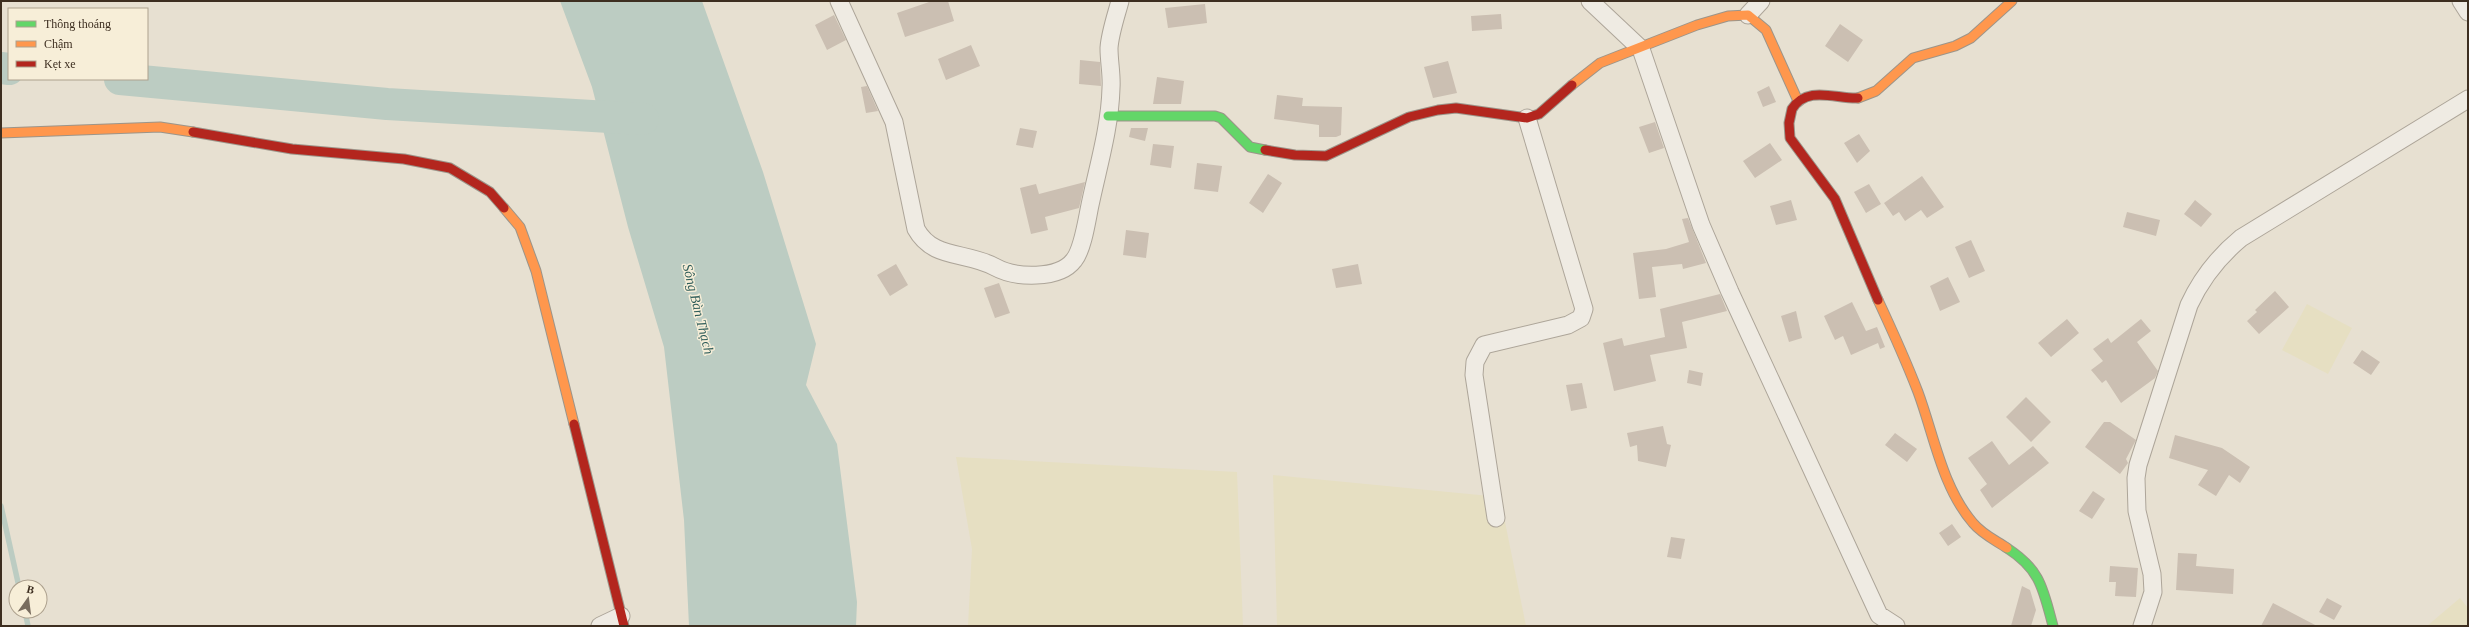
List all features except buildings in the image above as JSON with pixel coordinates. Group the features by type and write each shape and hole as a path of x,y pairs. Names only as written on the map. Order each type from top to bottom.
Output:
{"street":[{"path":"839,1 894,122 916,229 923,241 932,248 980,259 1002,271 1017,275 1031,276 1068,266 1075,259 1087,223 1108,116 1111,88 1109,47 1120,1"},
{"path":"1590,1 1641,49 1701,225 1730,292 1879,615 1896,626"},
{"path":"1108,116 1215,116 1221,118 1250,147 1315,157 1326,156 1409,117 1438,110 1456,108 1527,118 1539,114 1583,75 1600,63 1641,49 1696,25 1728,16 1748,14 1761,1"},
{"path":"2012,1 1985,28 1968,40 1909,60 1872,94 1864,97 1814,95 1798,100 1790,112 1788,126 1790,138 1835,198 1918,392 1946,476 1972,522 1982,532 2010,550 2034,570 2043,588 2053,626"},
{"path":"2461,1 2468,12"},
{"path":"1748,14 1766,30 1798,100"},
{"path":"2142,626 2153,592 2152,574 2137,511 2136,478 2138,465 2189,305 2199,283 2224,252 2241,238 2468,99"},
{"path":"1496,518 1474,375 1479,351 1484,346 1568,325 1581,318 1584,309 1527,118"},
{"path":"1,133 160,126 292,149 404,159 450,168 490,192 520,227 536,271 622,621 600,626"}],"shaded area":[{"path":"2307,304 2352,328 2328,374 2282,350"},
{"path":"956,457 1237,472 1243,626 968,626 972,549"},
{"path":"1273,475 1500,497 1526,626 1277,626"},
{"path":"2460,598 2468,608 2468,626 2427,626"}],"water":[{"name":"Sông Bàn Thạch","path":"560,1 702,1 763,172 816,344 806,385 837,444 857,602 856,626 689,626 684,520 664,347 628,227 592,87"}],"waterway":[{"path":"1,68 8,69"},
{"path":"131,80 387,104 643,119"},
{"path":"1,506 17,579"},
{"path":"27,619 28,626"}],"traffic: fast":[{"path":"1108,116 1215,116 1221,118 1250,147 1265,150"},
{"path":"2007,548 2027,564 2039,581 2053,626"}],"traffic: slow":[{"path":"1858,98 1876,91 1913,58 1955,46 1971,38 2012,1"},
{"path":"1572,85 1600,63 1697,25 1728,16 1748,15 1766,30 1798,101"},
{"path":"1,133 160,127 193,132"},
{"path":"504,208 520,227 536,271 574,424"},
{"path":"1878,300 1918,392 1946,477 1962,509 1973,523 1985,534 2007,548"}],"traffic: jam":[{"path":"1265,150 1295,155 1326,156 1409,117 1438,110 1456,108 1527,118 1539,114 1572,85"},
{"path":"1858,98 1822,95 1806,97 1798,102 1792,109 1789,123 1790,138 1835,199 1878,300"},
{"path":"193,132 292,149 404,159 450,168 490,192 504,208"},
{"path":"574,424 624,626"}]}
